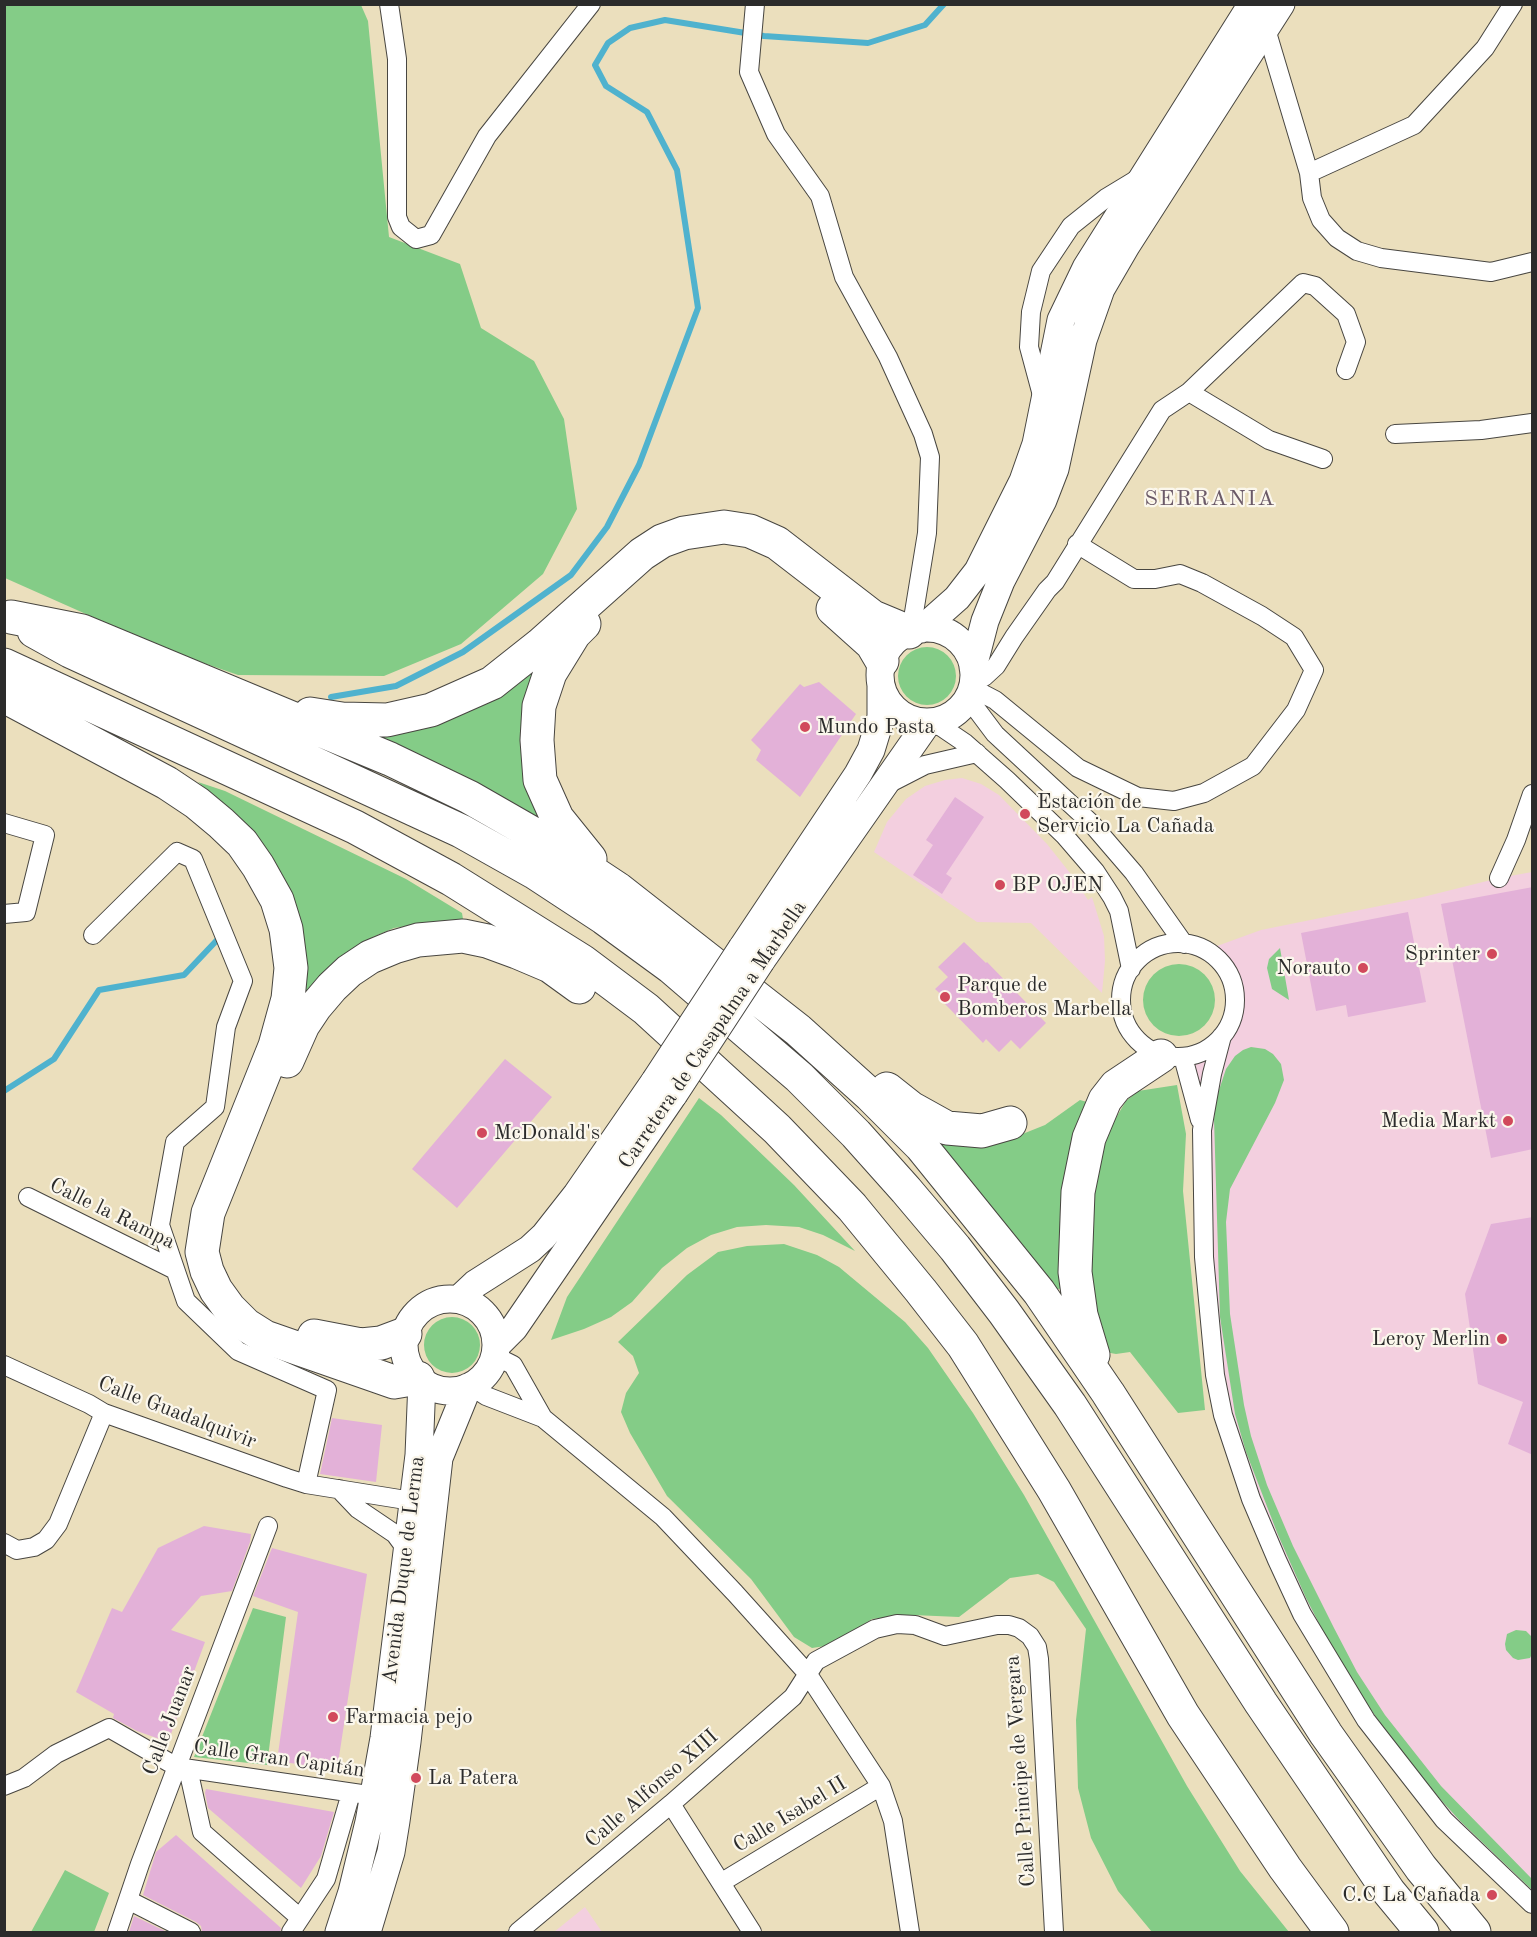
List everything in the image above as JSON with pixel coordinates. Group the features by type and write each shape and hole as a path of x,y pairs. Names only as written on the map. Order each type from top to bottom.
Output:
{"highway":[{"path":"268,708 342,719 387,720 430,710 492,683 540,645 642,554 662,541 684,533 724,527 750,531 777,543 873,617 914,631"},
{"path":"618,889 557,818 540,780 537,740 539,706 550,673 574,634 648,565 685,548 721,542 759,552 786,569 872,644 882,674"},
{"path":"8,616 82,631 390,759 469,797 544,840 618,889 798,1030 870,1095 921,1146 1039,1292 1108,1393 1326,1734 1421,1868 1474,1932"},
{"path":"8,616 70,651 461,831 534,872 604,918 671,967 800,1077 856,1134 906,1190 955,1248 1004,1312 1070,1405 1267,1712 1389,1892 1422,1932"},
{"path":"4,665 355,827 451,879 582,961 646,1009 777,1129 852,1207 963,1345 1054,1490 1183,1715 1279,1858 1332,1932"},
{"path":"4,696 167,783 221,823 242,843 258,866 277,900 286,929 291,968 288,999 275,1046 208,1213 202,1252 207,1271 216,1290 229,1308 246,1325 265,1337 394,1382 420,1380"},
{"path":"405,1334 381,1343 361,1345 324,1338 275,1323 256,1311 240,1295 227,1269 221,1244 222,1225 228,1204 303,1025 315,1007 349,971 378,954 418,940 463,936 487,941 550,966 634,1027 707,1065"},
{"path":"798,1030 840,1052 911,1108 947,1128 982,1131 1010,1123"},
{"path":"1108,1393 1088,1341 1077,1292 1075,1245 1078,1192 1089,1138 1105,1100 1116,1086 1130,1075 1172,1057"}],"main road":[{"path":"1252,4 1086,268 1067,304 1057,340 1036,444 1023,481 983,562 962,593 914,631 892,644 882,674 885,696 898,712 907,718 931,722 954,714 972,683 985,621 1000,580 1043,500 1055,469 1083,340 1101,289 1126,246 1281,4"},
{"path":"914,631 934,629 955,638 963,646 972,683"},
{"name":"Carretera de Casapalma a Marbella","path":"496,1351 514,1328 664,1087 752,955 858,774 871,750 881,717 882,674"},
{"name":"Carretera de Casapalma a Marbella","path":"752,955 931,722"},
{"name":"Carretera de Casapalma a Marbella","path":"459,1299 475,1284 530,1249 544,1236 664,1087"},
{"path":"444,1299 459,1299 475,1306 486,1316 494,1330 496,1351 488,1371 470,1387 455,1391 441,1390 420,1380 406,1357 405,1334 413,1317 423,1307 444,1299"},
{"name":"Avenida Duque de Lerma","path":"339,1932 352,1892 363,1794 384,1738 419,1455 420,1380"},
{"name":"Avenida Duque de Lerma","path":"367,1932 391,1852 396,1821 439,1458 470,1387"}],"street":[{"path":"388,4 397,59 397,217 401,227 416,239 431,235 487,136 591,4"},
{"path":"1309,173 1414,125 1485,48 1513,4"},
{"path":"754,11 749,72 776,134 819,196 844,277 888,357 923,434 930,457 927,533 914,631"},
{"path":"1266,29 1309,173 1312,198 1321,220 1337,238 1357,251 1381,258 1491,272 1533,262"},
{"path":"1044,403 1029,347 1031,312 1041,271 1071,226 1106,198 1144,175"},
{"path":"972,683 984,677 996,666 1014,637 1055,582 1162,410 1189,392 1303,283 1314,286 1346,314 1356,342 1346,370"},
{"path":"1189,392 1269,440 1323,459"},
{"path":"1395,434 1481,430 1533,423"},
{"path":"972,683 1078,768 1138,797 1174,801 1204,793 1252,766 1296,710 1314,670 1294,637 1262,616 1202,583 1180,574 1155,579 1134,579 1077,544"},
{"path":"972,683 995,734 1091,824 1134,873 1184,944"},
{"path":"931,722 977,753 1007,780 1064,835 1095,872 1119,911 1131,969"},
{"path":"880,789 925,765 977,753"},
{"path":"1498,878 1516,840 1533,794"},
{"path":"4,824 45,835 26,912 4,914"},
{"path":"93,935 177,852 193,859 243,981 226,1027 215,1107 175,1142 160,1225 186,1301 238,1351 327,1390 306,1484"},
{"path":"1202,1131 1190,1077 1172,1057 1142,1044 1131,1032 1124,1017 1121,997 1125,980 1145,953 1160,946 1176,943 1206,950 1217,958 1232,981 1235,995 1234,1010 1230,1023 1222,1036 1212,1074 1202,1131 1204,1257 1215,1375 1223,1414 1239,1467 1276,1560 1316,1639 1352,1698 1383,1743 1444,1820 1533,1904"},
{"path":"1172,1057 1203,1052 1222,1036"},
{"name":"Calle la Rampa","path":"28,1197 175,1270"},
{"path":"496,1351 513,1365 543,1418"},
{"name":"Calle Guadalquivir","path":"4,1365 104,1413 306,1484 412,1501"},
{"path":"470,1387 486,1396 543,1418 663,1517 807,1673 881,1786 893,1821 910,1932"},
{"path":"4,1543 17,1550 34,1547 46,1540 58,1524 104,1413"},
{"path":"339,1489 358,1509 395,1534 406,1549"},
{"name":"Calle Juanar","path":"117,1932 182,1768 268,1526"},
{"name":"Calle Principe de Vergara","path":"807,1673 816,1661 861,1636 875,1629 897,1624 915,1625 945,1636 997,1625 1009,1625 1019,1628 1030,1636 1039,1659 1054,1932"},
{"name":"Calle Alfonso XIII","path":"518,1932 671,1804 793,1697 807,1673"},
{"path":"4,1786 24,1778 56,1754 109,1728 182,1768 202,1832 295,1925 326,1879 363,1794"},
{"name":"Calle Gran Capitán","path":"182,1768 363,1794"},
{"name":"Calle Isabel II","path":"722,1882 881,1786"},
{"path":"671,1804 752,1932"},
{"path":"128,1900 191,1932"}],"shaded area":[{"name":"BP OJEN","path":"962,778 981,784 999,795 1047,844 1088,900 1092,897 1104,936 1105,961 1102,993 1031,923 977,922 874,852 887,822 906,799 925,786"},
{"path":"1532,872 1532,1904 1474,1850 1333,1669 1223,1415 1202,1130 1183,1057 1203,1052 1214,1045 1230,1024 1234,1010 1235,995 1232,981 1217,958 1206,950 1261,930"},
{"path":"585,1907 602,1932 554,1932"}],"green space":[{"path":"5,5 361,5 368,21 389,237 460,264 481,328 534,361 564,419 577,509 543,574 461,644 384,676 238,675 169,651 5,578"},
{"path":"927,647 938,649 951,660 956,676 954,687 943,700 927,705 916,703 903,692 898,676 900,665 911,652"},
{"path":"537,658 541,669 547,828 367,732"},
{"path":"198,782 225,791 406,879 462,913 463,919 456,922 435,922 394,928 373,937 334,962 299,1001 224,805"},
{"path":"1280,948 1289,1000 1272,989 1267,968 1269,959"},
{"path":"1172,964 1186,964 1205,974 1215,993 1215,1007 1205,1026 1186,1036 1172,1036 1153,1026 1143,1007 1143,993 1153,974"},
{"path":"1251,1047 1265,1049 1273,1054 1281,1064 1284,1080 1275,1103 1230,1189 1226,1222 1230,1314 1244,1405 1251,1436 1267,1485 1293,1546 1334,1628 1357,1672 1385,1715 1441,1786 1532,1879 1532,1890 1441,1800 1395,1744 1365,1701 1326,1637 1306,1598 1278,1535 1246,1452 1235,1414 1220,1317 1214,1119 1216,1099 1226,1069 1235,1056"},
{"path":"1177,1085 1186,1134 1183,1191 1205,1410 1178,1413 1130,1352 1116,1354 1105,1352 1089,1285 1092,1194 1111,1126 1126,1101 1138,1091"},
{"path":"699,1098 721,1115 794,1185 855,1251 823,1235 799,1227 766,1225 737,1227 711,1235 687,1248 662,1268 632,1302 611,1317 551,1340 567,1297"},
{"path":"1080,1100 1087,1102 1064,1287 1056,1290 927,1132 1000,1143 1045,1125"},
{"path":"784,1244 817,1255 839,1267 905,1322 928,1348 973,1413 1024,1495 1187,1786 1240,1871 1289,1932 1152,1932 1118,1891 1091,1838 1078,1788 1076,1720 1086,1629 1054,1582 1038,1574 1010,1578 959,1617 913,1615 872,1619 832,1645 812,1648 794,1637 751,1579 667,1496 630,1433 621,1412 626,1393 639,1373 633,1356 618,1342 687,1275 718,1252 747,1246"},
{"path":"447,1317 457,1317 472,1325 478,1334 480,1345 478,1356 472,1365 457,1373 447,1373 436,1368 429,1361 424,1350 424,1340 429,1329 436,1322"},
{"path":"253,1608 286,1617 267,1765 194,1757"},
{"path":"1516,1630 1526,1631 1532,1637 1530,1658 1518,1660 1506,1650 1507,1634"},
{"path":"65,1870 109,1893 94,1932 31,1932"}],"building":[{"name":"Mundo Pasta","path":"819,682 856,714 800,797 756,760 761,750 751,740 800,684 804,687"},
{"path":"955,797 984,817 946,874 952,878 942,894 913,875 933,845 926,840"},
{"name":"Sprinter","path":"1533,887 1533,1149 1491,1158 1441,904"},
{"name":"Norauto","path":"1408,912 1426,1002 1348,1017 1346,1005 1316,1011 1301,933"},
{"path":"964,942 987,962 1046,1023 1020,1049 1011,1040 999,1052 986,1039 983,1043 945,1004 948,1001 935,989 948,977 938,967"},
{"name":"McDonald's","path":"505,1059 552,1097 457,1208 412,1169"},
{"name":"Leroy Merlin","path":"1533,1217 1533,1455 1508,1444 1523,1402 1478,1384 1465,1294 1491,1224"},
{"path":"332,1418 382,1425 376,1482 320,1474"},
{"path":"204,1526 251,1534 250,1542 232,1591 201,1596 171,1630 205,1642 168,1742 137,1731 113,1718 114,1714 76,1692 112,1608 122,1612 158,1548"},
{"path":"272,1548 367,1574 337,1770 277,1761 298,1612 253,1596"},
{"path":"206,1789 334,1812 321,1856 301,1888 208,1808"},
{"path":"176,1835 281,1928 280,1932 202,1932 201,1926 196,1922 143,1895 156,1852"},
{"path":"134,1916 167,1932 129,1932"}],"waterway":[{"path":"331,697 396,686 463,652 571,575 607,527 639,465 698,308 677,170 647,112 606,86 595,65 608,43 630,28 665,20 764,36 868,43 925,25 944,4"},
{"path":"4,1091 54,1059 99,990 184,975 218,939"}],"place":[{"name":"Mundo Pasta","path":"805,727"},
{"name":"Estación de Servicio La Cañada","path":"1025,814"},
{"name":"BP OJEN","path":"1000,885"},
{"name":"Sprinter","path":"1492,954"},
{"name":"Norauto","path":"1363,968"},
{"name":"Parque de Bomberos Marbella","path":"945,997"},
{"name":"Media Markt","path":"1508,1121"},
{"name":"McDonald's","path":"482,1133"},
{"name":"Leroy Merlin","path":"1502,1339"},
{"name":"Farmacia pejo","path":"333,1717"},
{"name":"La Patera","path":"416,1778"},
{"name":"C.C La Cañada","path":"1492,1895"}],"district":[{"name":"SERRANIA","path":"1210,499"}]}
